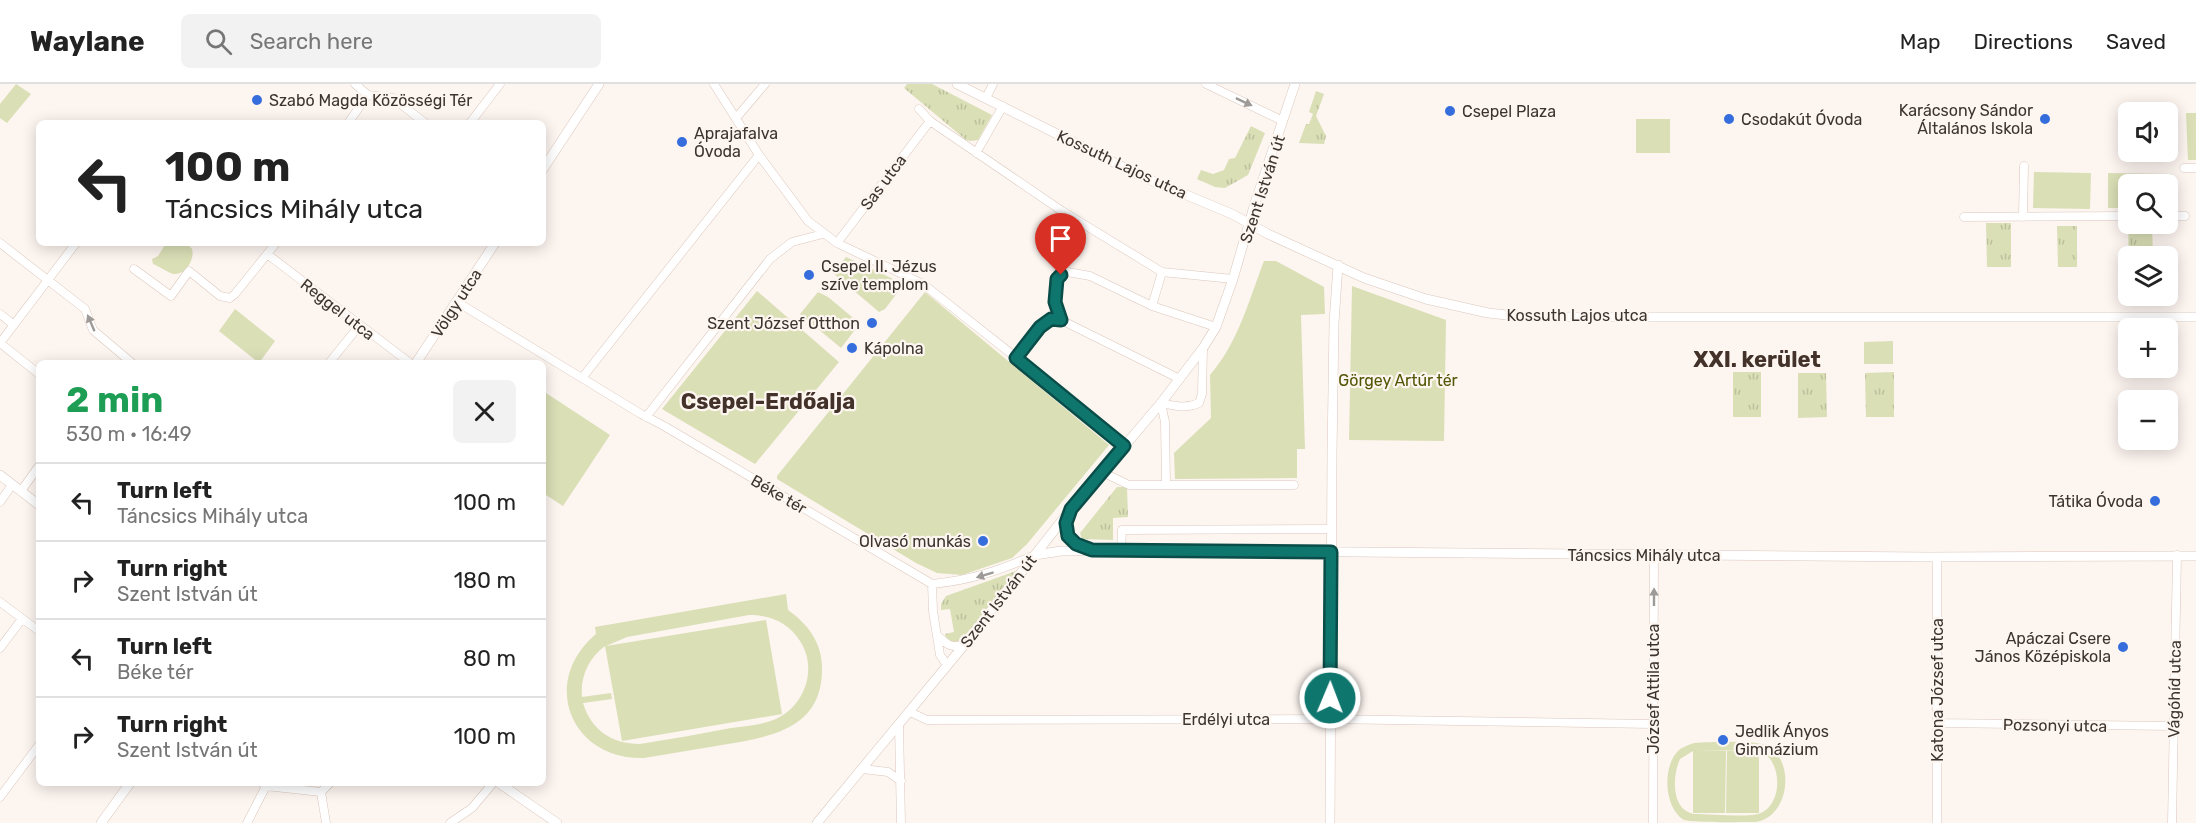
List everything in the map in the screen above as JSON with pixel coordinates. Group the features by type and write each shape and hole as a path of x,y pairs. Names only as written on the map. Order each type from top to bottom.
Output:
{"street":[{"path":"355,84 368,95 393,98 421,120"},
{"path":"472,120 500,84"},
{"path":"546,164 599,84"},
{"path":"714,84 759,154 801,213 823,234 923,284 1124,446"},
{"path":"737,117 765,84"},
{"name":"Kossuth Lajos utca","path":"957,84 1142,176 1232,214 1364,278 1426,299 1488,314 1516,316 2196,317"},
{"path":"986,98 993,84"},
{"path":"1206,84 1283,121"},
{"name":"Szent István út","path":"817,823 965,644 1071,509 1161,404 1203,348 1216,327 1233,279 1295,84"},
{"path":"350,120 368,95"},
{"path":"976,153 1003,106"},
{"path":"920,109 930,121 1062,211 1162,272 1233,279"},
{"name":"Sas utca","path":"837,243 930,121"},
{"path":"582,378 759,154"},
{"path":"2023,217 2024,166"},
{"path":"2184,168 2196,168"},
{"path":"1964,217 2118,216"},
{"path":"2178,216 2185,216"},
{"path":"646,417 770,259 792,242 823,234"},
{"path":"0,243 86,309 93,330 128,360"},
{"path":"36,372 0,343 74,246"},
{"path":"134,269 171,296 189,271 220,296 230,298 274,246"},
{"name":"Völgy utca","path":"418,360 493,246"},
{"name":"Reggel utca","path":"267,254 406,360"},
{"path":"1330,823 1331,529 1334,322 1338,265"},
{"path":"1152,306 1162,272"},
{"path":"1061,320 1055,302 1056,286 1057,279 1065,273 1090,276 1152,306 1216,327"},
{"name":"Béke tér","path":"457,302 646,417 932,584"},
{"path":"0,314 14,325"},
{"path":"1016,358 1040,327 1051,319 1061,320 1180,380"},
{"path":"331,360 359,326"},
{"path":"1166,485 1165,422 1161,404 1191,407 1199,404 1202,394 1203,348"},
{"path":"21,491 36,470"},
{"path":"1102,472 1129,485 1294,485"},
{"path":"0,475 36,503"},
{"path":"0,501 12,484"},
{"path":"1071,509 1066,523 1068,536 1076,544 1092,550"},
{"path":"1121,550 1122,530 1331,529"},
{"name":"Táncsics Mihály utca","path":"1035,555 1061,551 1121,550 1937,557 2196,556"},
{"name":"József Attila utca","path":"1653,823 1654,554"},
{"path":"947,665 940,655 933,611 932,584 959,582 987,575 1035,555"},
{"name":"Vágóhíd utca","path":"2172,823 2177,555"},
{"name":"Katona József utca","path":"1936,823 1937,557"},
{"path":"0,602 36,629"},
{"path":"0,648 22,619"},
{"path":"937,635 947,644 956,647 965,644"},
{"name":"Erdélyi utca","path":"909,712 927,720 1330,719 1653,724"},
{"name":"Pozsonyi utca","path":"1937,723 2173,726"},
{"path":"898,726 902,781 901,823"},
{"path":"0,797 36,749"},
{"path":"863,769 888,772 902,781"},
{"path":"101,823 128,786"},
{"path":"247,823 263,786"},
{"path":"278,786 321,792"},
{"path":"321,792 327,786"},
{"path":"450,823 472,808 490,786"},
{"path":"503,786 557,823"},
{"path":"321,792 326,823"}],"green space":[{"path":"16,84 31,94 7,123 0,118 0,104"},
{"path":"907,84 932,84 992,115 978,140 966,140 904,88"},
{"path":"1316,91 1324,94 1316,116 1326,136 1324,144 1299,143 1306,124 1309,124 1313,114 1309,112"},
{"path":"2186,113 2196,113 2196,160 2188,160"},
{"path":"1636,119 1670,119 1670,153 1636,153"},
{"path":"1251,126 1265,133 1248,175 1225,188 1215,187 1197,179 1201,170 1213,174 1224,170 1229,159 1235,158"},
{"path":"2034,172 2091,173 2090,209 2033,208"},
{"path":"2108,173 2172,174 2118,174 2118,208 2108,208"},
{"path":"1986,223 2011,223 2011,267 1987,267"},
{"path":"2057,226 2077,226 2077,267 2058,267"},
{"path":"2128,234 2152,234 2153,246 2129,246"},
{"path":"164,246 190,246 193,253 186,269 175,274 153,264 152,259 158,256"},
{"path":"846,257 904,284 885,309 879,312 833,273"},
{"path":"1264,261 1276,261 1324,287 1325,314 1301,315 1305,449 1297,449 1297,478 1175,479 1174,453 1211,418 1210,375 1220,363 1235,335"},
{"name":"Görgey Artúr tér","path":"1352,286 1446,320 1444,441 1349,440"},
{"path":"757,291 839,362 755,464 662,409"},
{"path":"818,292 828,297 858,322 856,324 858,326 841,348 800,314"},
{"path":"925,292 1109,445 1027,544 1012,558 962,575 937,573 916,563 777,479 777,476"},
{"path":"235,309 275,341 261,360 255,360 219,331"},
{"path":"1893,341 1893,364 1864,364 1864,342"},
{"path":"1733,372 1761,372 1761,417 1733,417"},
{"path":"1894,372 1894,417 1866,417 1865,373"},
{"path":"1798,373 1826,373 1827,417 1798,418"},
{"path":"546,393 610,435 563,506 546,495"},
{"path":"1117,487 1127,487 1128,517 1113,518 1113,540 1082,539 1080,533"},
{"path":"1016,571 966,640 955,643 946,638 945,634 954,632 950,609 941,610 941,604 946,596"},
{"path":"786,594 788,610 808,629 820,652 822,671 819,691 812,707 802,719 773,734 644,758 619,755 598,746 582,732 571,715 567,695 569,674 579,653 596,634 595,627","holes":["757,615 771,618 785,625 796,635 805,652 808,663 806,685 795,705 786,713 760,724 640,744 620,741 612,738 604,734 591,721 583,703 612,699 611,693 582,697 582,682 587,668 594,656 605,646 622,741 782,714 766,620 606,646 627,637"]},
{"path":"1744,742 1768,746 1783,764 1785,776 1785,788 1775,811 1755,822 1684,820 1677,814 1669,797 1669,767 1678,751 1694,743","holes":["1695,750 1754,751 1727,751 1726,813 1759,813 1759,751 1767,755 1776,771 1777,791 1768,808 1761,813 1739,816 1695,814 1687,811 1681,807 1675,783 1680,759 1693,751 1693,813 1725,813 1726,751"]}],"place":[{"name":"Szabó Magda Közösségi Tér","path":"257,100"},
{"name":"Csepel Plaza","path":"1450,111"},
{"name":"Csodakút Óvoda","path":"1729,119"},
{"name":"Karácsony Sándor Általános Iskola","path":"2045,119"},
{"name":"Aprajafalva Óvoda","path":"682,142"},
{"name":"Csepel II. Jézus szíve templom","path":"809,275"},
{"name":"Szent József Otthon","path":"872,323"},
{"name":"Kápolna","path":"852,348"},
{"name":"Tátika Óvoda","path":"2155,501"},
{"name":"Olvasó munkás","path":"983,541"},
{"name":"Apáczai Csere János Középiskola","path":"2123,647"},
{"name":"Jedlik Ányos Gimnázium","path":"1723,740"}],"district":[{"name":"XXI. kerület","path":"1757,359"},
{"name":"Csepel-Erdőalja","path":"768,401"}],"route":[{"path":"1061,275 1057,279 1055,302 1061,320 1051,319 1040,327 1016,358 1124,446 1071,509 1066,523 1068,536 1076,544 1092,550 1331,552 1330,698"}]}
